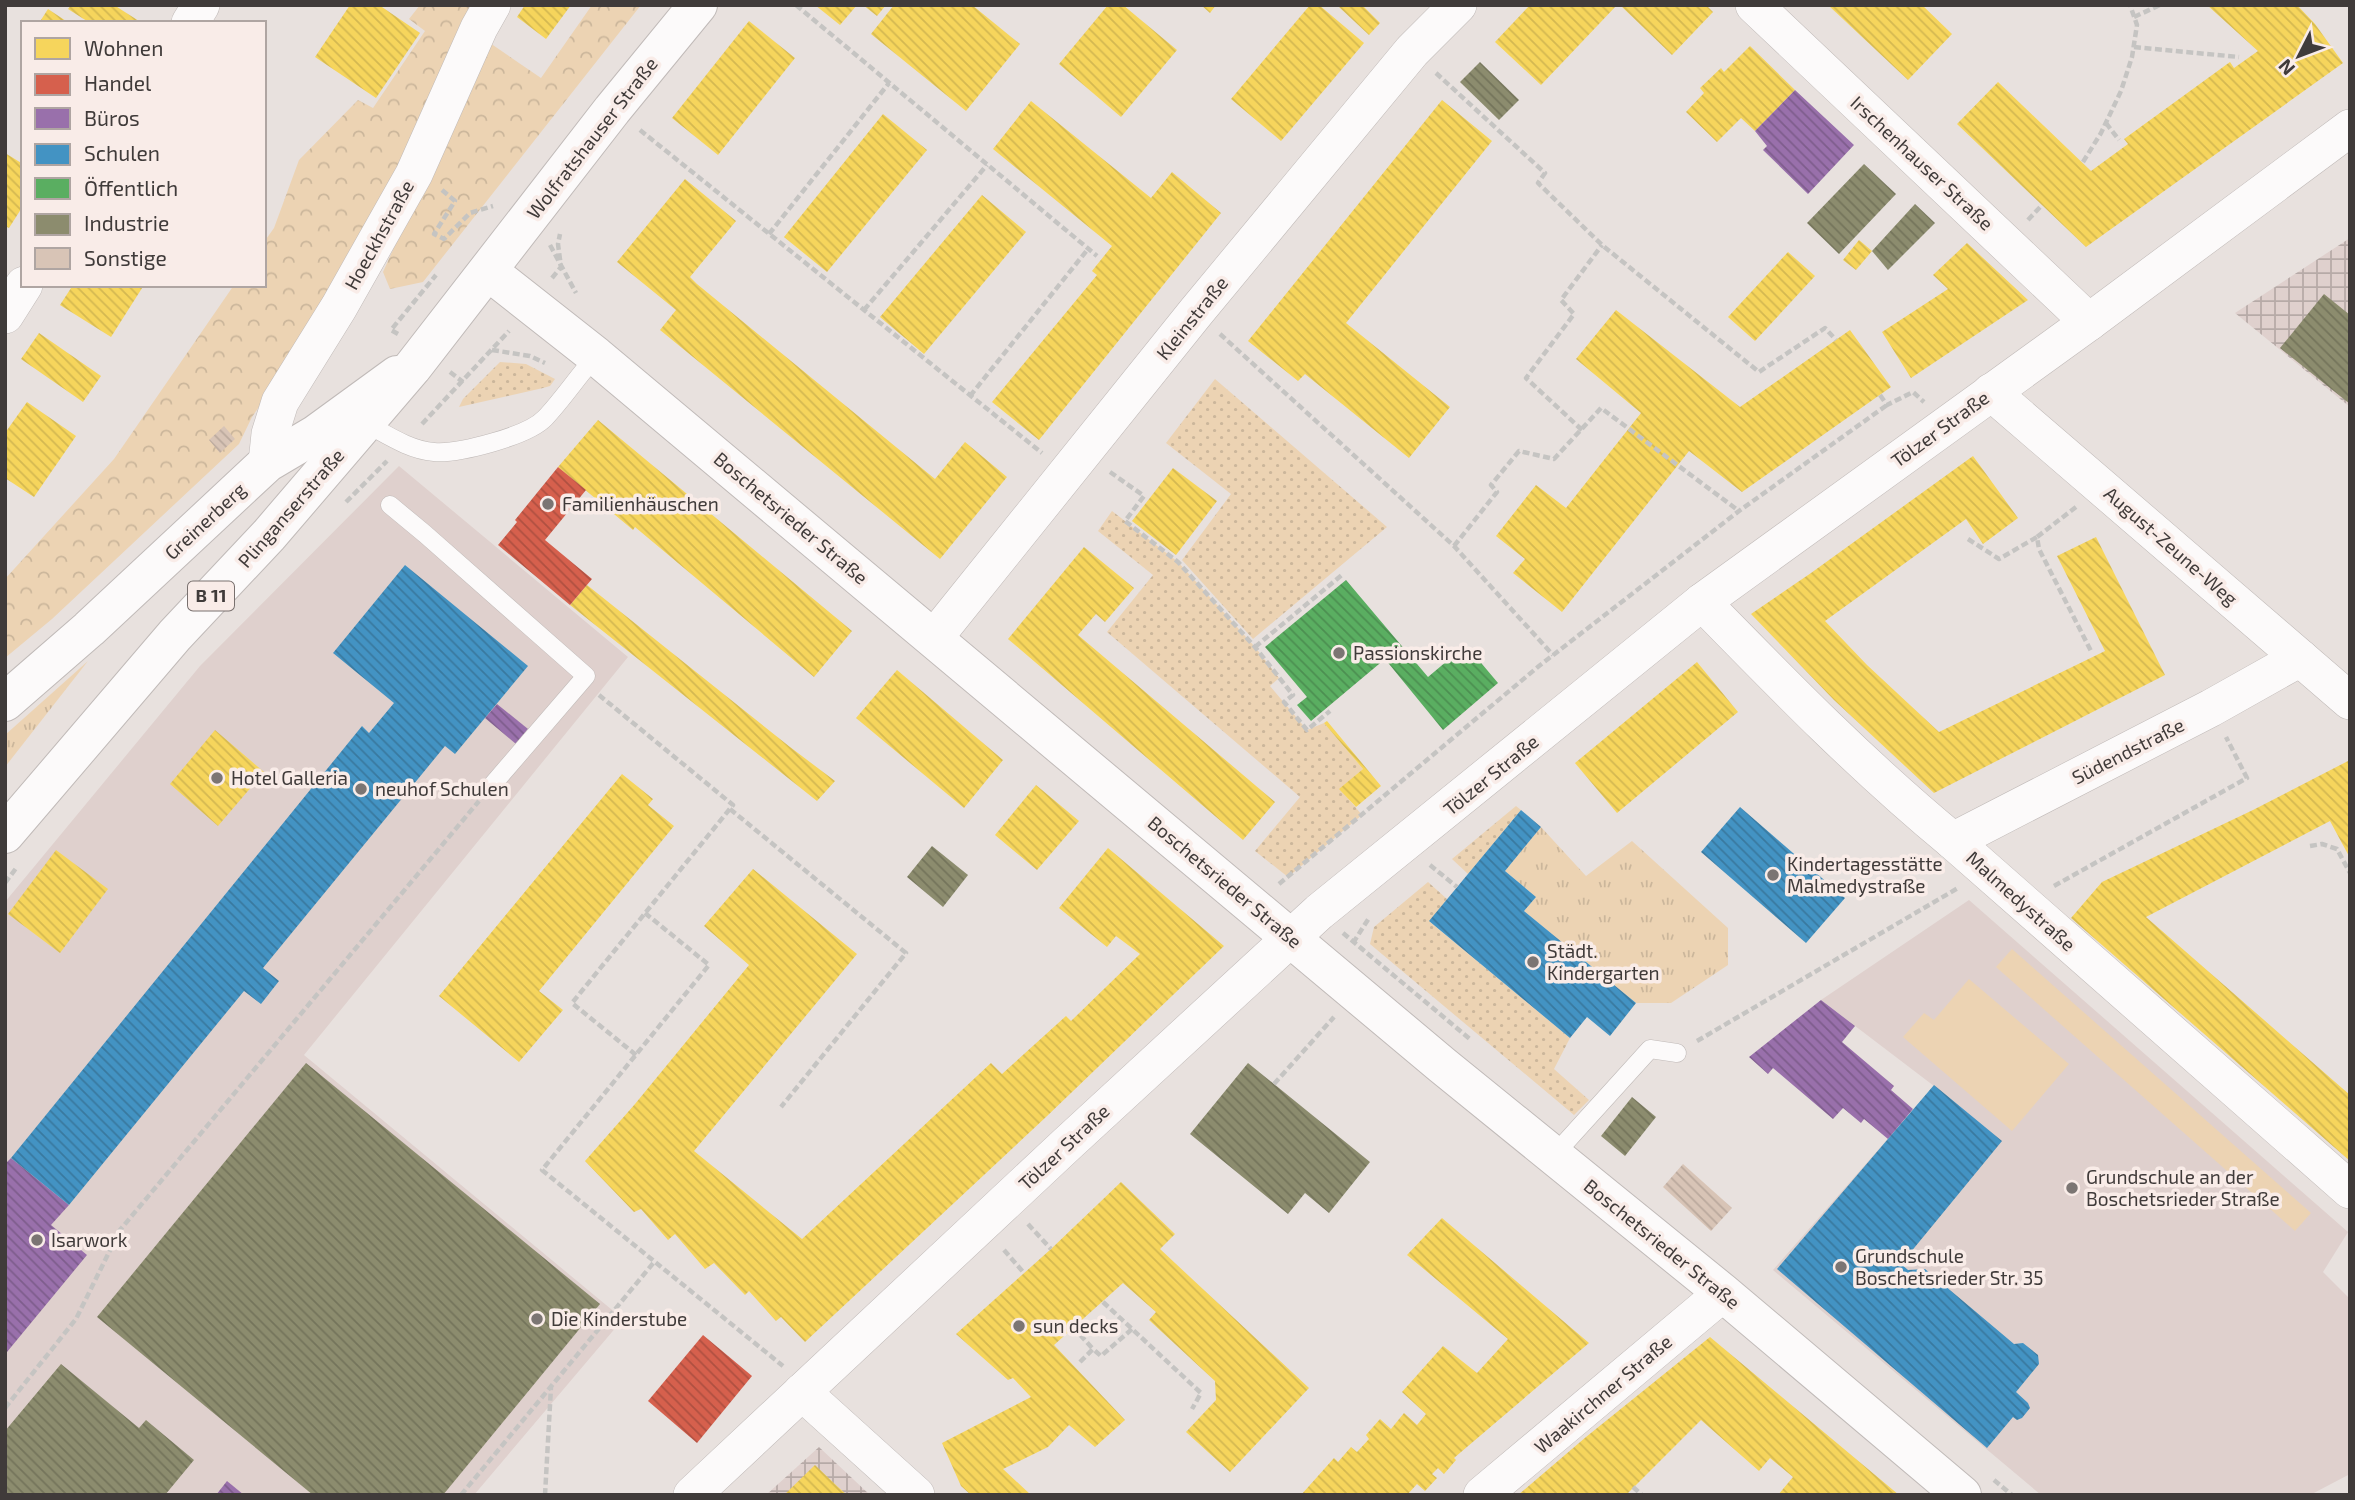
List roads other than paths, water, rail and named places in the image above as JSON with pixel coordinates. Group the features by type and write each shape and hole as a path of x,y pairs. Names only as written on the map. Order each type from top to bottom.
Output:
{"main road":[{"name":"Wolfratshauser Straße","path":"488,271 612,110 698,5"},
{"name":"Plinganserstraße","path":"5,834 175,635 269,535 419,359 488,271"},
{"name":"Boschetsrieder Straße","path":"488,271 584,369 934,638 1330,970 1723,1293 1962,1495"},
{"name":"Greinerberg","path":"5,702 89,629 267,463 316,434 419,359"}],"street":[{"path":"191,21 201,5"},
{"name":"Hoeckhstraße","path":"267,463 270,434 280,402 339,307 414,174 479,28 492,5"},
{"name":"Kleinstraße","path":"934,638 1196,312 1412,51 1458,5"},
{"name":"Irschenhauser Straße","path":"1754,5 2089,322"},
{"name":"Tölzer Straße","path":"692,1495 1319,912 1702,601 2089,322 2350,128"},
{"path":"5,315 23,287"},
{"name":"August-Zeune-Weg","path":"1991,393 2350,701"},
{"name":"Malmedystraße","path":"1702,601 1821,724 1892,791 1953,841 2350,1190"},
{"name":"Südendstraße","path":"1953,841 2211,708 2300,658"},
{"name":"Waakirchner Straße","path":"1482,1495 1723,1293"},
{"path":"805,1389 916,1495"}],"lane":[{"path":"365,423 403,444 433,452 514,437 543,420 584,369"},
{"path":"390,505 586,677 494,784"},
{"path":"1554,1155 1650,1049 1677,1053"}],"place":[{"name":"Familienhäuschen","path":"548,504"},
{"name":"Passionskirche","path":"1339,653"},
{"name":"Hotel Galleria","path":"217,778"},
{"name":"neuhof Schulen","path":"361,789"},
{"name":"Kindertagesstätte Malmedystraße","path":"1773,875"},
{"name":"Städt. Kindergarten","path":"1533,962"},
{"name":"Grundschule an der Boschetsrieder Straße","path":"2072,1188"},
{"name":"Isarwork","path":"37,1240"},
{"name":"Grundschule Boschetsrieder Str. 35","path":"1841,1267"},
{"name":"Die Kinderstube","path":"537,1319"},
{"name":"sun decks","path":"1019,1326"}]}
